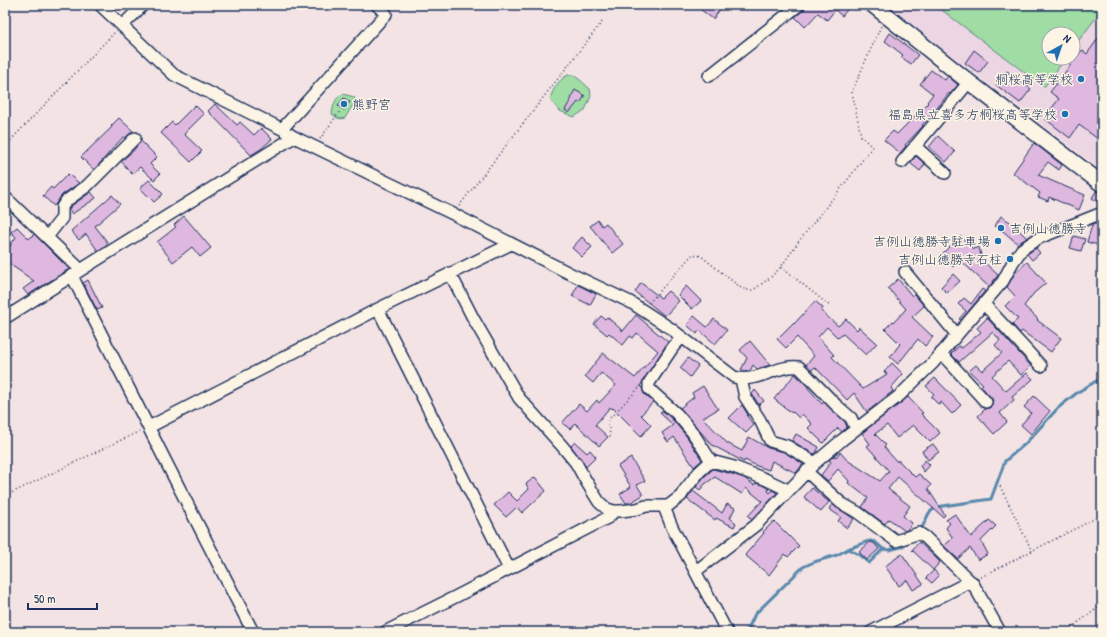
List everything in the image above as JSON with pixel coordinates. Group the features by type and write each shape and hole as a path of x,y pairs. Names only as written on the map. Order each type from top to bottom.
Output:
{"street":[{"path":"100,5 174,75 282,129 294,137 453,214 642,310 670,328 734,377 740,379 768,374 786,367 799,366 836,405 851,418 856,429"},
{"path":"122,26 143,5"},
{"path":"282,129 386,14 377,5"},
{"path":"709,76 799,5"},
{"path":"873,5 1102,184"},
{"path":"902,162 970,82"},
{"path":"5,318 294,137"},
{"path":"47,237 62,218 62,207 66,201 87,186 135,138"},
{"path":"915,146 945,173"},
{"path":"5,197 47,237 77,273 149,427 253,632"},
{"path":"696,571 756,525 806,471 856,429 899,396 933,363 1002,281 1022,249 1039,238 1102,213"},
{"path":"149,427 378,309 511,244"},
{"path":"905,272 957,335"},
{"path":"450,274 473,318 519,398 576,463 599,502 608,509 614,511 637,509 654,505 664,507 668,506 681,496 699,472 711,461"},
{"path":"984,304 1042,366"},
{"path":"378,309 509,569"},
{"path":"682,337 673,347 648,385 650,389 669,406 693,433 711,461 734,467 766,479 788,490"},
{"path":"941,353 986,402"},
{"path":"740,379 745,397 760,420 770,441 787,446 815,463"},
{"path":"806,471 841,503 857,512 896,541 919,533 925,537 972,582 1000,632"},
{"path":"664,507 672,527 727,632"},
{"path":"385,632 609,517 614,511"},
{"path":"871,632 972,582"}],"path":[{"path":"642,310 693,254 701,256 741,288 747,290 753,290 765,282 781,267 799,241 872,147 861,136 852,92 886,15"},
{"path":"453,214 602,22"},
{"path":"5,146 122,26"},
{"path":"314,146 340,111"},
{"path":"781,267 830,306"},
{"path":"610,437 610,431 607,424 609,419 636,390 648,385"},
{"path":"5,496 149,427"},
{"path":"1000,486 1032,551"},
{"path":"972,582 1102,514"},
{"path":"1065,632 1102,605"}],"shaded area":[{"name":"福島県立喜多方桐桜高等学校","path":"895,5 1102,5 1102,170 892,10"}],"green space":[{"path":"938,5 1102,5 1102,10 1081,38 1081,26 1041,26 1041,66 1060,66 1044,87 939,8"},
{"path":"568,75 573,75 590,89 591,96 585,110 574,117 560,111 550,100 556,85"},
{"path":"343,94 354,97 356,100 345,118 340,119 332,114 336,100"}],"building":[{"path":"703,5 723,5 713,19 700,9"},
{"path":"806,5 851,5 842,16 835,10 827,20 818,13 805,27 795,17 804,10"},
{"path":"890,33 918,55 911,64 901,57 903,55 885,41"},
{"path":"1102,33 1102,142 1079,125 1070,138 1044,118 1059,99 1050,92 1070,66 1081,66 1082,50 1087,54"},
{"path":"974,50 988,61 979,73 965,63"},
{"path":"931,70 945,80 948,76 958,85 950,94 949,93 900,153 884,140 893,131 897,134 928,103 927,102 933,94 920,84"},
{"path":"1007,71 1031,89 1020,103 996,85"},
{"path":"575,90 585,96 569,113 565,110"},
{"name":"熊野宮","path":"344,98 350,102 344,110 338,106"},
{"path":"215,104 237,125 240,122 254,135 261,128 272,139 261,149 251,155 208,111"},
{"path":"195,105 204,114 184,134 202,151 191,162 161,133 172,122 175,125"},
{"path":"119,118 133,131 125,138 123,137 94,170 81,157 112,127 111,126"},
{"path":"938,136 955,152 946,162 929,147"},
{"path":"141,141 157,157 150,164 160,174 154,180 140,167 132,174 121,161 133,151"},
{"path":"1034,143 1062,165 1059,170 1048,162 1038,175 1085,195 1079,210 1049,197 1048,201 1038,197 1040,193 1013,173"},
{"path":"916,156 925,164 920,171 910,163"},
{"path":"68,174 79,183 62,195 54,206 43,196 51,187 53,189"},
{"path":"149,180 163,194 154,202 140,188"},
{"path":"1096,191 1102,194 1098,202 1092,198"},
{"path":"91,192 96,198 72,214 69,209 71,206"},
{"path":"112,195 120,204 95,226 108,243 98,251 86,234 79,240 71,231"},
{"path":"184,216 211,248 200,257 192,247 173,262 157,242 176,227 174,225"},
{"path":"1001,216 1010,222 1027,238 1018,244 995,226"},
{"path":"598,220 602,226 606,223 623,244 612,253 590,226"},
{"path":"1102,222 1102,230 1098,245 1087,242 1092,225"},
{"path":"17,227 29,239 34,234 69,269 28,295 23,289 34,281 5,261 5,253 16,237 11,232"},
{"path":"960,236 973,249 979,247 982,260 998,275 989,287 960,260 953,267 941,255"},
{"path":"1074,236 1085,239 1081,251 1070,248"},
{"path":"582,237 592,247 582,257 572,248"},
{"path":"1036,248 1040,253 1032,260 1027,254"},
{"path":"1027,262 1046,283 1034,293 1024,306 1038,319 1037,320 1061,338 1051,352 1022,331 1020,333 1012,324 1018,319 1005,306 1015,296 1007,287 1015,273"},
{"path":"953,274 960,281 947,293 941,287"},
{"path":"898,279 912,296 914,294 924,306 912,317 933,337 925,346 918,339 898,364 890,357 900,344 885,329 906,309 888,288"},
{"path":"88,280 102,308 97,310 83,283"},
{"path":"641,283 661,298 668,291 679,301 665,316 635,292"},
{"path":"578,285 596,294 590,305 572,296"},
{"path":"686,286 701,301 692,309 678,295"},
{"path":"982,289 985,291 961,320 959,319 966,311 958,304 964,298 971,304"},
{"path":"815,301 823,308 821,311 838,326 846,319 857,330 859,327 877,343 866,355 843,334 838,338 827,327 818,337 834,355 832,357 863,389 887,374 884,372 892,363 903,374 891,388 893,391 867,412 854,393 847,400 815,367 811,370 806,365 814,356 797,337 786,348 777,339 793,323 794,324"},
{"path":"636,315 668,342 640,386 644,394 653,402 641,415 651,425 641,436 613,408 612,409 610,407 595,425 608,437 599,446 575,423 570,429 562,423 579,404 587,411 597,400 599,403 616,385 601,373 593,383 585,376 603,353 635,378 658,351 637,333 633,338 630,336 623,345 609,333 607,335 594,324 601,316 605,319 607,317 623,331"},
{"path":"694,316 707,327 714,319 727,330 715,344 699,330 697,334 687,325"},
{"path":"987,318 1031,366 1021,375 1008,361 992,376 1006,391 1027,373 1033,379 1012,397 1014,400 1000,413 1007,422 994,434 978,416 985,409 991,407 993,400 981,386 983,384 969,371 976,365 982,371 1002,353 995,345 1000,340 993,332 959,362 951,354 959,346 962,348 981,332 977,328"},
{"path":"750,341 770,365 757,369 753,365 750,371 741,370 747,358 740,350"},
{"path":"688,358 698,366 690,377 680,368"},
{"path":"795,374 822,404 824,402 845,422 847,427 842,432 838,428 823,443 808,428 812,424 802,414 799,418 774,399"},
{"path":"935,378 961,405 952,414 941,402 939,405 931,397 934,394 926,386"},
{"path":"703,386 718,409 703,418 727,443 742,451 749,437 768,448 784,452 803,464 796,473 772,461 769,470 745,460 744,462 712,445 680,408 694,397 692,393"},
{"path":"755,390 764,401 759,405 752,394"},
{"path":"1034,396 1050,411 1031,434 1021,425 1031,413 1024,407"},
{"path":"908,397 923,413 921,414 940,433 930,442 913,425 897,438 887,425 875,434 886,445 884,447 897,462 898,460 915,477 919,474 931,485 928,489 945,515 943,517 898,477 888,489 910,506 903,516 912,523 905,531 889,519 885,524 862,507 868,498 848,483 849,481 838,469 828,481 821,475 831,462 829,460 834,456 836,457 840,452 847,460 880,481 889,471 867,446 870,444 862,433"},
{"path":"742,405 748,415 747,416 754,425 746,433 729,418"},
{"path":"663,411 687,437 702,460 694,467 674,437 668,442 662,433 673,425 660,413"},
{"path":"796,434 819,447 816,453 814,454 792,441"},
{"path":"575,442 587,453 590,450 596,457 586,467 571,446"},
{"path":"933,444 939,452 928,460 922,451"},
{"path":"631,458 645,481 637,485 643,495 630,503 626,503 620,494 631,487 618,466"},
{"path":"925,460 930,465 924,472 920,466"},
{"path":"713,469 744,478 754,485 756,483 762,485 769,489 768,491 770,493 772,490 777,493 752,520 748,516 762,501 746,488 742,494 715,477 705,484 700,490 696,487"},
{"path":"535,477 546,491 522,513 517,507 506,517 494,505 508,492 517,501 529,489 526,484"},
{"path":"812,488 829,502 821,512 804,497"},
{"path":"693,491 722,513 727,504 735,508 730,518 736,523 734,527 716,518 715,520 687,499"},
{"path":"832,504 854,519 847,528 838,521 841,517 829,509"},
{"path":"955,514 971,537 989,520 996,526 981,541 988,554 978,560 970,548 958,559 944,546 953,538 946,528 950,523 946,520"},
{"path":"774,521 799,546 788,557 785,554 769,575 745,555 764,533 763,532"},
{"path":"870,542 874,543 879,549 867,560 859,552"},
{"path":"919,542 940,562 933,570 912,550"},
{"path":"902,554 923,584 913,590 907,580 899,586 885,566"},
{"path":"934,570 939,576 932,583 926,578"}],"waterway":[{"path":"920,532 929,513 936,507 991,499 1005,461 1025,444 1058,408 1078,392 1098,380 1102,381"},
{"path":"744,632 748,629 755,614 803,567 837,555 866,542 875,542 883,549 889,550 901,547 913,539"},
{"path":"848,549 858,554 869,563 883,549"}],"place":[{"name":"桐桜高等学校","path":"1081,79"},
{"name":"熊野宮","path":"344,104"},
{"name":"福島県立喜多方桐桜高等学校","path":"1065,114"},
{"name":"吉例山徳勝寺","path":"1001,228"},
{"name":"吉例山徳勝寺駐車場","path":"998,241"},
{"name":"吉例山徳勝寺石柱","path":"1010,259"}]}
